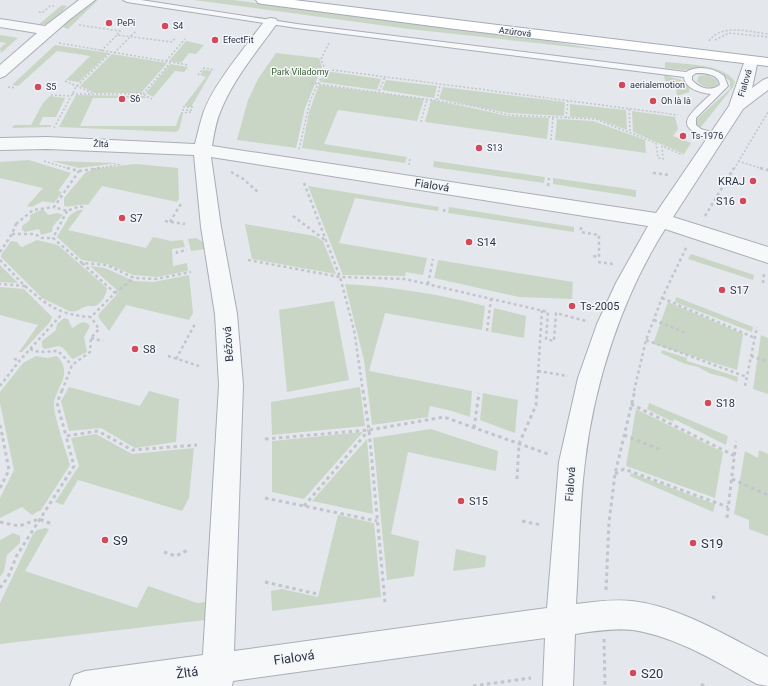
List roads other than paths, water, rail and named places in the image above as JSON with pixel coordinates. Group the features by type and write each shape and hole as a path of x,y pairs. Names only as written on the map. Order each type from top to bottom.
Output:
{"main road":[{"name":"Azúrová","path":"263,0 455,25 768,62"}],"street":[{"path":"69,20 79,0"},
{"path":"0,73 51,37 88,0"},
{"name":"Béžová","path":"218,677 231,385 226,314 211,227 202,150 212,111 217,101 234,73 271,22"},
{"path":"0,23 51,37"},
{"name":"Fialová","path":"558,686 572,462 589,378 608,324 626,283 651,236 738,106 747,80 751,60"},
{"name":"Fialová","path":"738,106 768,83"},
{"name":"Žltá","path":"0,144 116,144 202,150"},
{"name":"Fialová","path":"202,150 662,221"},
{"path":"662,221 768,254"},
{"path":"561,621 605,616 633,616 660,622 706,642 768,673"},
{"name":"Fialová","path":"218,677 561,621"},
{"name":"Žltá","path":"85,686 218,677"}],"lane":[{"path":"127,0 400,40 688,75 700,71 713,73 723,79 724,86 692,117 689,122 690,126 695,130 717,137"},
{"path":"688,75 690,83 700,89 712,91 721,89"}],"place":[{"name":"PePi","path":"109,23"},
{"name":"S4","path":"165,26"},
{"name":"EfectFit","path":"215,40"},
{"name":"aerialemotion","path":"622,85"},
{"name":"S5","path":"38,87"},
{"name":"S6","path":"122,99"},
{"name":"Oh là là","path":"653,101"},
{"name":"Ts-1976","path":"683,136"},
{"name":"S13","path":"479,148"},
{"name":"KRAJ","path":"753,181"},
{"name":"S16","path":"743,201"},
{"name":"S7","path":"122,218"},
{"name":"S14","path":"469,242"},
{"name":"S17","path":"722,290"},
{"name":"Ts-2005","path":"572,306"},
{"name":"S8","path":"135,349"},
{"name":"S18","path":"708,403"},
{"name":"S15","path":"461,501"},
{"name":"S9","path":"105,540"},
{"name":"S19","path":"693,543"},
{"name":"S20","path":"633,673"}],"park label":[{"name":"Park Viladomy","path":"300,72"}]}
